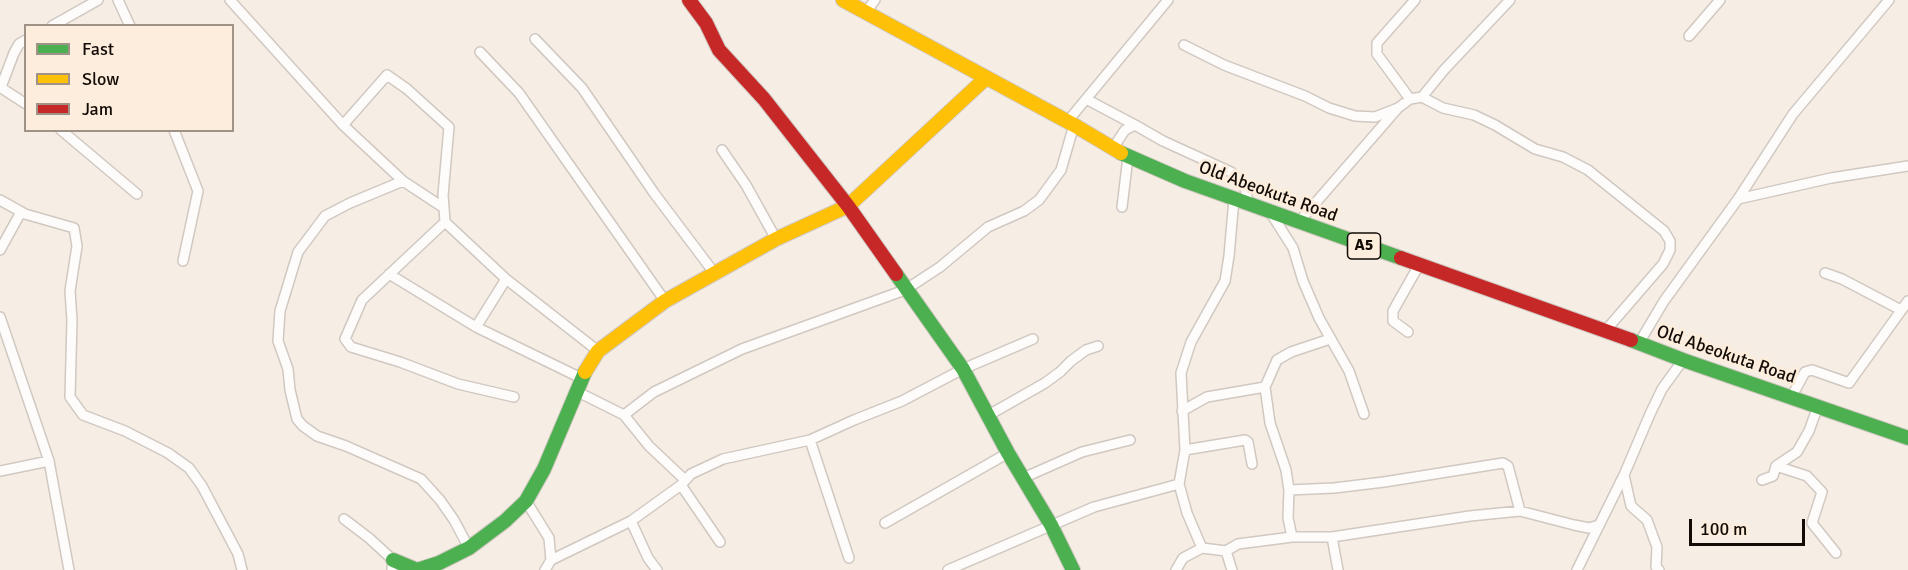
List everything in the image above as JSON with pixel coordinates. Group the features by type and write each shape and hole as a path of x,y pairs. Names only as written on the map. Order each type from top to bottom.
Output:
{"main road":[{"path":"688,0 706,23 718,50 764,99 848,206 905,290 963,369 987,416 1051,525 1073,570"},
{"name":"Old Abeokuta Road","path":"843,0 1071,123 1128,157 1185,181 1298,223 1606,330 1683,360 1908,438"},
{"path":"392,565 417,570 440,563 469,548 505,520 526,501 556,444 579,385 598,351 665,301 776,239 848,206 986,78"}],"street":[{"path":"56,24 98,0"},
{"path":"118,0 129,24"},
{"path":"230,0 343,124 403,181 444,208"},
{"path":"866,12 874,0"},
{"path":"624,415 654,392 742,350 905,290 940,267 988,227 1024,211 1039,200 1061,170 1071,123 1086,99 1168,0"},
{"path":"1410,99 1377,54 1377,42 1416,0"},
{"path":"1422,97 1444,70 1510,0"},
{"path":"1689,36 1720,0"},
{"path":"1639,343 1664,301 1738,199 1793,114 1889,0"},
{"path":"535,39 582,88 654,193 715,274"},
{"path":"24,41 19,44 0,87 24,103"},
{"path":"1184,45 1224,66 1355,116 1375,117 1398,108"},
{"path":"480,52 519,93 665,301"},
{"path":"343,124 387,75 407,89 449,127 443,195 445,222 506,279 598,351"},
{"path":"1298,223 1398,108 1410,99 1422,97 1443,108 1474,115 1535,148 1563,157 1588,170 1664,231 1670,241 1670,249 1663,264 1606,330"},
{"path":"1086,99 1163,141 1231,172 1244,184 1249,205"},
{"path":"1113,148 1125,130 1135,125"},
{"path":"63,132 137,194"},
{"path":"175,132 198,191 183,261"},
{"path":"722,150 746,185 776,239"},
{"path":"1122,207 1128,157"},
{"path":"1738,199 1831,178 1908,166"},
{"path":"403,181 324,216 298,252 280,311 278,341 288,369 297,419 303,426 316,436 346,446 421,479 454,520 469,548"},
{"path":"1202,548 1187,513 1179,484 1185,450 1181,373 1191,342 1225,281 1234,199"},
{"path":"0,200 21,212 74,228 77,246 69,291 72,320 70,397 83,415 126,431 168,453 189,468 202,486 238,554 242,570"},
{"path":"0,250 21,212"},
{"path":"1271,213 1293,249 1303,281 1319,318 1349,371 1364,414"},
{"path":"445,222 362,300 345,339 351,347 400,362 458,384 514,397"},
{"path":"1408,332 1393,321 1393,311 1419,265"},
{"path":"1825,273 1842,279 1901,310"},
{"path":"389,274 476,327 579,385 624,415 682,482 720,542"},
{"path":"476,327 506,279"},
{"path":"1792,396 1805,372 1812,370 1848,383 1908,301"},
{"path":"0,317 49,461 69,570"},
{"path":"544,570 551,560 631,521 682,482 723,459 810,440 902,401 963,369 1034,339"},
{"path":"1292,537 1288,518 1289,489 1286,470 1270,423 1265,387 1277,360 1291,352 1330,339"},
{"path":"987,416 1045,383 1086,350 1098,346"},
{"path":"1577,570 1624,475 1662,389 1683,360"},
{"path":"1182,411 1207,397 1265,387"},
{"path":"1762,480 1773,476 1776,466 1797,452 1809,431 1818,406"},
{"path":"810,440 849,558"},
{"path":"1023,478 1082,452 1130,440"},
{"path":"1185,450 1245,440 1248,442 1252,464"},
{"path":"885,523 1008,453"},
{"path":"0,471 49,461"},
{"path":"1289,489 1334,488 1384,482 1503,463 1508,466 1520,511"},
{"path":"1776,466 1807,476 1822,492 1812,522 1836,553"},
{"path":"1624,475 1631,506 1647,520 1657,547 1656,567 1659,570"},
{"path":"948,570 1094,507 1179,484"},
{"path":"526,501 549,538 551,560"},
{"path":"1176,570 1183,558 1202,548 1226,551 1238,544 1292,537 1332,537 1470,516 1520,511 1582,527 1589,528 1599,525"},
{"path":"344,519 369,538 392,565"},
{"path":"631,521 648,558 657,570"},
{"path":"1332,537 1338,570"},
{"path":"1226,551 1232,570"}],"traffic: fast":[{"path":"1121,153 1185,181 1401,258"},
{"path":"896,274 963,369 1008,453 1051,525 1073,570"},
{"path":"1631,340 1908,438"},
{"path":"393,560 417,570 439,563 469,548 505,521 526,501 544,469 585,372"}],"traffic: slow":[{"path":"843,0 1074,125 1121,153"},
{"path":"585,372 598,351 665,301 776,239 848,206 986,78"}],"traffic: jam":[{"path":"689,0 706,23 719,50 764,99 848,206 896,274"},
{"path":"1401,258 1631,340"}]}
